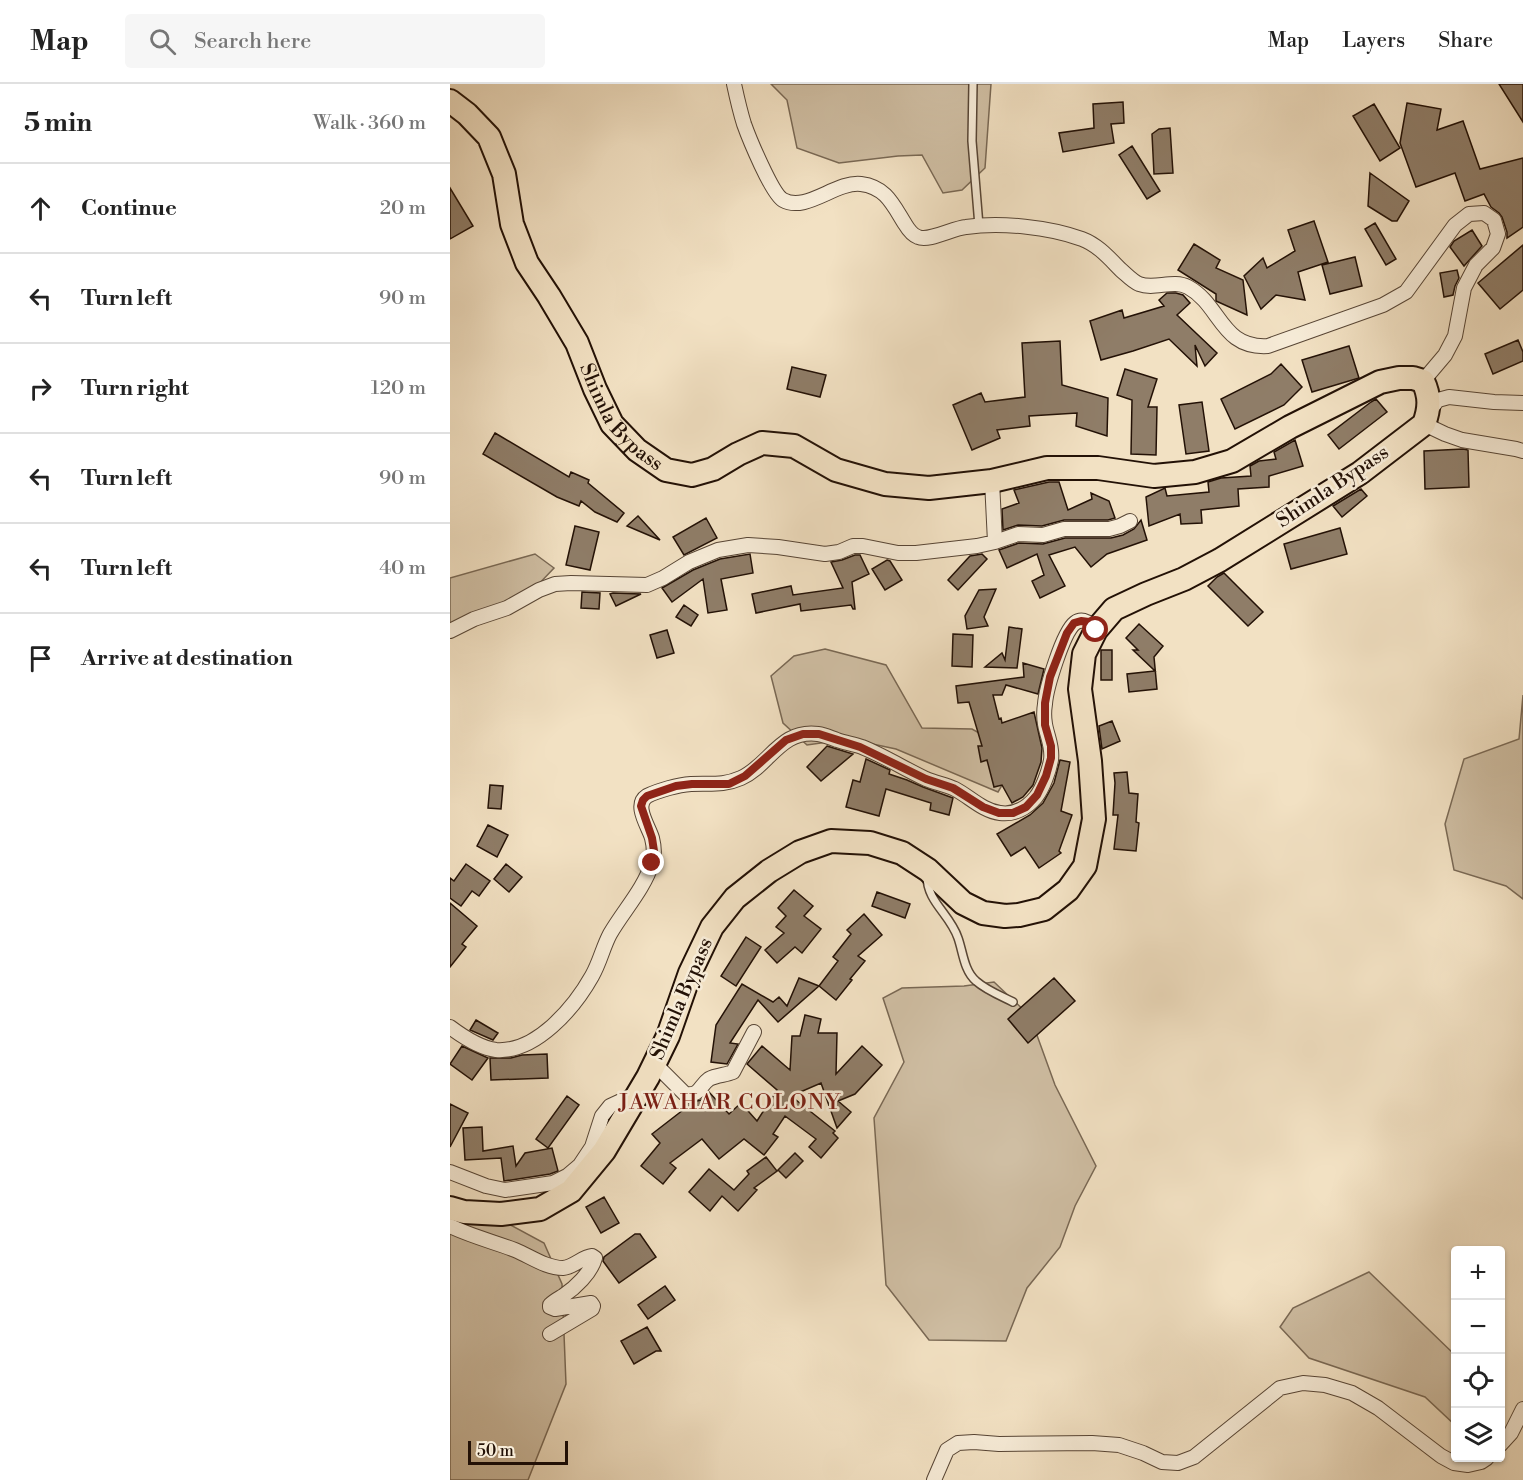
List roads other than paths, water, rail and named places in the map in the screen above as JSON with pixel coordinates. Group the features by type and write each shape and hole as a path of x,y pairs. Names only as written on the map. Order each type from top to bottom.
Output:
{"highway":[{"name":"Shimla Bypass","path":"450,101 467,114 489,137 504,174 512,224 526,263 577,343 612,424 637,450 666,470 692,476 712,469 762,443 794,446 836,470 885,484 930,488 992,481 1047,468 1098,468 1154,476 1195,472 1232,461 1290,427 1380,382 1399,378 1423,381"},
{"path":"1423,381 1428,391 1426,417"},
{"name":"Shimla Bypass","path":"450,1208 464,1212 501,1214 540,1209 571,1191 604,1151 655,1064 668,1036 690,973 712,927 735,898 769,871 800,852 831,841 870,843 902,853 927,870 963,903 983,913 1005,916 1044,909 1068,890 1084,866 1094,819 1090,761 1080,688 1084,654 1096,630 1114,609 1184,579 1220,560 1359,473 1426,417"}],"street":[{"path":"734,84 745,125 774,190 783,200 808,201 841,186 858,183 872,185 882,191 910,231 919,238 929,238 966,227 998,225 1060,233 1083,240 1098,247 1136,283 1145,286 1173,284 1186,286 1204,301 1233,336 1246,344 1268,346 1383,305 1406,292 1455,225 1469,214 1484,213 1494,220 1498,234 1492,248 1476,265 1464,288 1455,336 1445,355 1423,381"},
{"path":"1523,403 1449,397 1438,400 1426,417 1445,434 1462,440 1523,451"},
{"path":"992,481 995,542"},
{"path":"450,631 474,619 507,608 555,584 647,585 689,562 718,550 748,545 825,554 839,552 853,546 898,553 916,553 995,542 1018,534 1043,535 1075,528 1108,529 1130,521"},
{"path":"450,1027 493,1050 511,1049 531,1042 544,1033 582,993 594,973 610,933 626,911 652,863 654,851 641,806 643,800 647,796 676,786 729,784 745,776 786,740 803,734 819,734 860,747 926,779 953,788 983,807 999,813 1013,813 1026,807 1037,795 1051,758 1051,746 1045,725 1045,703 1050,677 1067,633 1074,623 1081,621 1089,622 1096,630"},
{"path":"655,1064 685,1094 691,1095 696,1093 708,1080 733,1072 754,1032"},
{"path":"450,1172 486,1186 505,1190 553,1183 567,1176 580,1165 592,1147 602,1116 610,1106 638,1093"},
{"path":"450,1226 518,1251 550,1266 570,1267 588,1256 595,1258 595,1262 574,1288 550,1305 552,1309 555,1309 591,1303 592,1309 550,1334"},
{"path":"934,1480 947,1450 958,1443 1119,1445 1162,1462 1178,1463 1194,1457 1280,1388 1304,1383 1325,1385 1352,1393 1378,1408 1451,1461"},
{"path":"1505,1440 1511,1433 1523,1409"},
{"path":"1452,1462 1468,1465 1481,1462"}],"lane":[{"path":"973,84 972,141 979,226"},
{"path":"927,870 928,889 958,936 968,969 975,980 1013,1002"}],"district":[{"name":"JAWAHAR COLONY","path":"730,1102"}]}
